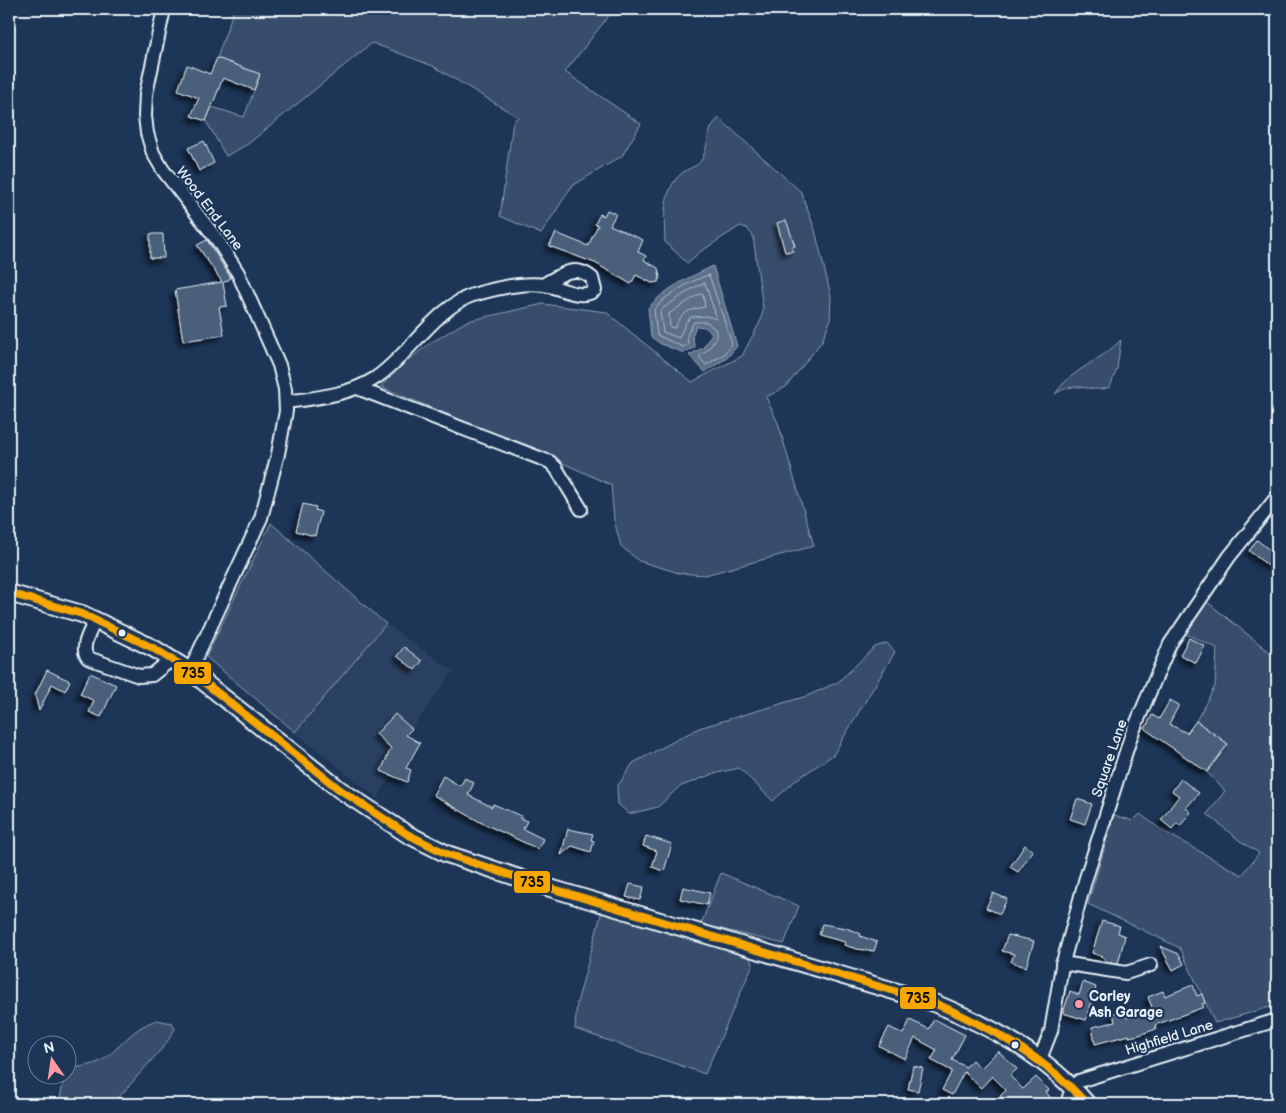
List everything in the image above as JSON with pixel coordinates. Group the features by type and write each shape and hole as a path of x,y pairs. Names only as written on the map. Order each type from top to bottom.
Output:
{"main road":[{"path":"9,593 56,606 95,620 172,660 190,671 339,789 407,834 447,854 531,882 934,1003 1001,1033 1040,1059 1073,1087 1088,1104"}],"street":[{"name":"Wood End Lane","path":"164,9 146,94 144,116 153,153 162,170 218,241 238,272 279,365 286,402 278,454 261,518 190,671"},
{"path":"286,402 357,388 386,370 431,326 462,300 482,293 543,285"},
{"path":"357,388 550,462 556,468 581,509"},
{"name":"Square Lane","path":"1040,1059 1051,1031 1062,963 1085,881 1126,751 1170,644 1229,557 1277,497"},
{"path":"95,620 84,646 85,654 88,658 139,676 152,675 172,660"},
{"path":"1062,963 1126,973 1151,964"},
{"name":"Highfield Lane","path":"1073,1087 1079,1081 1088,1077 1277,1020"},
{"path":"1073,1087 1069,1097 1073,1104"}],"shaded area":[{"path":"234,9 614,9 565,72 641,124 622,156 572,186 541,234 500,216 513,122 518,117 433,66 372,43 248,144 226,156 206,121 212,107 244,117 260,75 217,58"},
{"path":"719,118 801,192 815,230 831,296 830,321 822,341 786,387 766,397 778,423 814,546 705,575 679,573 639,561 621,546 614,520 611,485 530,448 381,387 396,369 432,342 467,321 543,304 606,312 692,382 742,356 761,320 763,309 753,236 747,228 740,226 700,252 687,263 665,242 666,205 671,187 682,173 701,161 712,126"},
{"path":"1121,340 1117,369 1110,387 1096,389 1071,387 1055,394 1069,378"},
{"path":"271,523 386,624 295,732 206,657"},
{"path":"1206,601 1277,658 1277,1005 1215,1023 1180,948 1088,904 1114,815 1133,821 1140,814 1163,831 1242,875 1259,853 1240,841 1207,814 1225,791 1207,772 1228,744 1196,721 1215,686 1217,648 1184,633"},
{"path":"386,624 453,671 407,736 378,799 295,732"},
{"path":"887,643 895,652 833,755 796,780 773,801 739,768 713,774 679,787 658,807 629,814 618,804 617,787 633,763 699,728 807,696 838,682 875,647"},
{"path":"721,873 799,906 784,944 701,924"},
{"path":"602,911 748,954 753,964 705,1074 575,1029 577,1003"},
{"path":"157,1020 172,1023 175,1029 165,1045 113,1104 59,1104 62,1086 78,1086 78,1067 103,1060 136,1031"}],"water":[{"path":"713,266 737,346 727,358 705,372 689,355 703,348 712,333 705,327 696,326 692,336 695,347 684,353 661,344 651,337 648,308 670,289"}],"building":[{"path":"217,58 260,74 254,90 223,78 206,121 191,116 199,98 178,90 187,65 210,74"},
{"path":"204,141 214,163 199,171 188,148"},
{"path":"607,210 616,214 610,225 643,240 638,252 646,256 644,260 658,268 660,277 658,282 652,283 636,275 631,284 595,263 549,246 556,233 588,246 598,225 595,224 600,214 604,216"},
{"path":"786,220 795,246 792,247 793,251 785,252 777,223"},
{"path":"150,234 163,234 164,258 150,258"},
{"path":"207,240 231,278 223,283 227,306 219,307 224,335 183,341 175,290 222,282 197,245"},
{"path":"303,504 316,507 315,510 321,512 315,536 296,531"},
{"path":"1257,540 1277,556 1270,567 1249,551"},
{"path":"1189,638 1205,646 1196,663 1180,655"},
{"path":"404,647 422,661 415,670 397,656"},
{"path":"47,670 70,681 65,691 52,684 39,711 35,695"},
{"path":"90,673 116,685 101,717 89,712 94,701 80,694"},
{"path":"1170,700 1179,705 1169,724 1187,733 1196,721 1228,744 1207,772 1145,729 1152,715 1159,719"},
{"path":"395,714 412,729 406,735 420,743 406,768 411,770 407,782 381,771 391,748 376,734"},
{"path":"443,776 460,786 465,778 474,783 468,795 492,807 493,804 521,816 520,818 527,821 523,829 543,839 538,849 480,822 433,795"},
{"path":"1181,779 1199,793 1186,808 1191,812 1180,826 1177,823 1172,829 1161,820 1179,796 1172,791"},
{"path":"1077,799 1092,804 1085,824 1070,819"},
{"path":"568,829 593,834 591,840 594,841 591,852 572,846 561,855"},
{"path":"646,836 672,844 664,871 652,867 657,851 643,846"},
{"path":"1025,845 1033,851 1018,872 1010,867"},
{"path":"630,884 644,887 640,900 626,897"},
{"path":"683,887 710,893 707,905 680,899"},
{"path":"993,893 1007,899 1000,914 986,908"},
{"path":"1102,921 1120,926 1118,933 1125,936 1118,964 1105,961 1103,957 1092,953"},
{"path":"822,924 846,928 861,934 860,936 877,942 874,951 857,949 844,945 845,942 819,935"},
{"path":"1008,935 1034,941 1026,967 1011,962 1014,954 1002,951"},
{"path":"1160,946 1179,954 1184,964 1173,970"},
{"name":"Corley Ash Garage","path":"1083,982 1096,987 1086,1020 1063,1013 1070,991 1079,995"},
{"path":"1193,985 1197,996 1202,994 1205,1003 1202,1004 1204,1007 1155,1025 1156,1029 1139,1035 1129,1037 1129,1035 1095,1044 1092,1027 1115,1022 1113,1013 1125,1011 1127,1018 1153,1010 1148,997 1163,991 1165,996"},
{"path":"934,1019 965,1035 952,1060 966,1067 972,1060 981,1068 998,1051 1017,1069 1010,1076 1023,1089 1036,1077 1049,1090 1046,1092 1056,1104 1009,1104 1000,1096 1006,1090 992,1076 981,1088 964,1072 952,1095 942,1090 952,1071 931,1060 937,1050 915,1038 905,1059 879,1046 889,1027 903,1034 910,1020 929,1029"},
{"path":"913,1066 923,1068 918,1091 908,1089"}],"transit line":[{"name":"735","path":"9,593 82,614 153,648 190,671 339,789 407,834 447,854 540,885 934,1003 1016,1045 1053,1072 1087,1104"}],"place":[{"name":"Corley Ash Garage","path":"1079,1004"}]}
